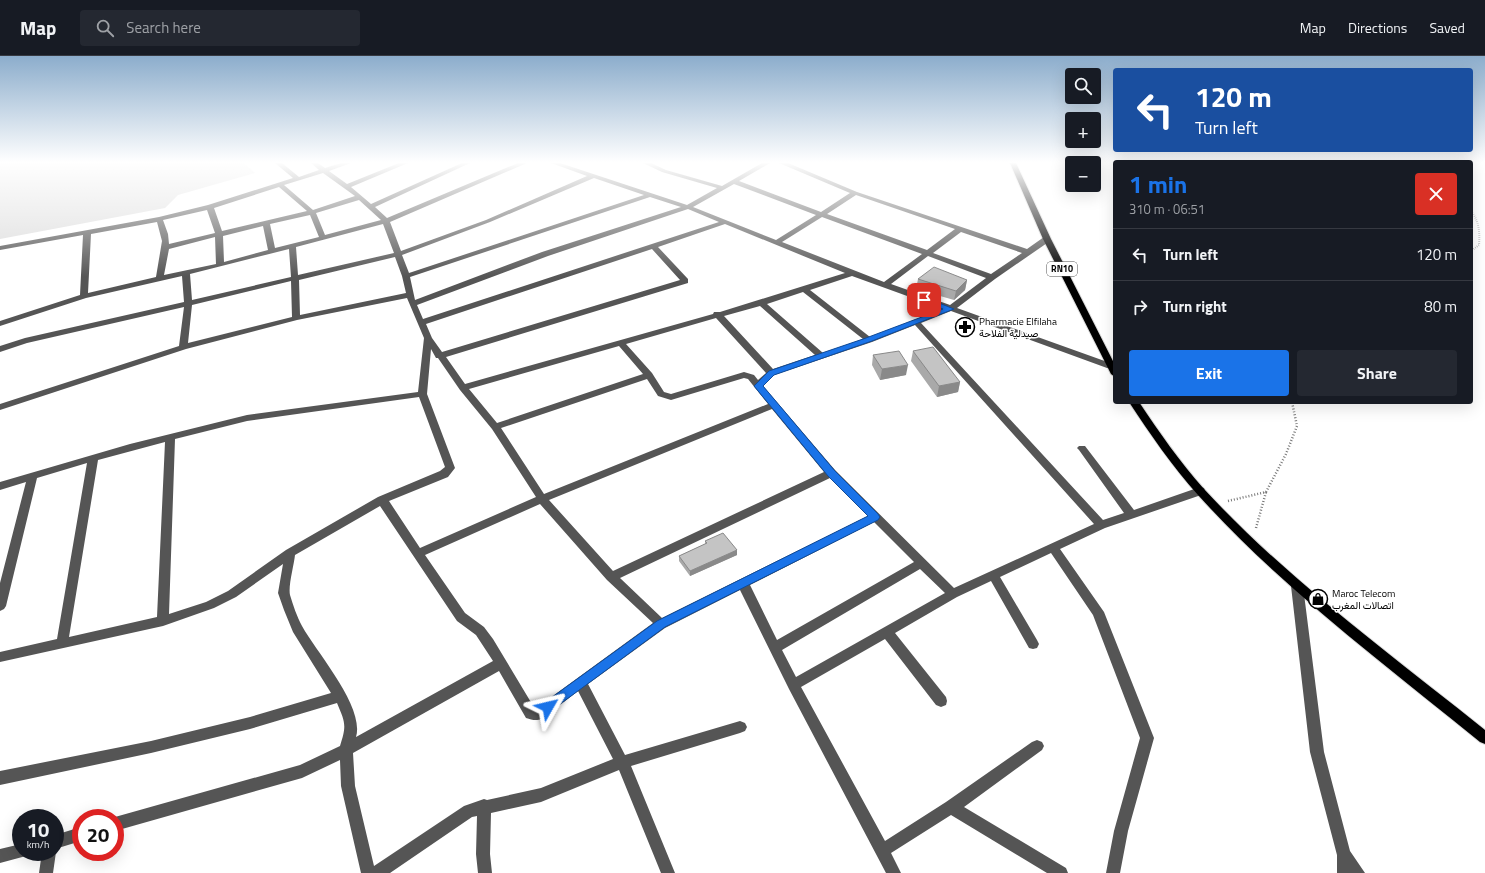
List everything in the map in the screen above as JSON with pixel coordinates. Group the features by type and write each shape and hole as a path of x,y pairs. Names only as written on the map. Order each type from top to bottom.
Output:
{"main road":[{"name":"RN10","path":"1030,201 1047,239 1113,371"},
{"path":"1135,404 1161,443 1200,491 1251,543 1297,586 1485,738"}],"street":[{"path":"0,248 159,219 210,208 231,201"},
{"path":"299,201 312,212 323,238"},
{"path":"166,247 312,212 347,201"},
{"path":"364,201 386,221 406,276 412,304 428,338 439,356 495,427 542,498 611,577 661,624"},
{"path":"369,207 382,201"},
{"path":"0,324 84,296 220,265 386,221 433,201"},
{"path":"0,349 25,341 399,254 488,221 534,201"},
{"path":"406,276 631,201"},
{"path":"669,201 688,207 852,273 1110,366"},
{"path":"412,304 545,254 688,207 699,201"},
{"path":"787,201 992,277"},
{"path":"777,242 842,201"},
{"path":"879,201 1028,252"},
{"path":"210,208 219,234 220,265"},
{"path":"159,219 163,227 166,247 160,278"},
{"path":"421,323 725,222"},
{"path":"266,223 272,252"},
{"path":"885,285 960,229"},
{"path":"84,296 87,232"},
{"path":"758,386 771,373 869,340 950,309 992,277 1047,239"},
{"path":"292,246 295,278 296,318"},
{"path":"439,356 685,281 654,246"},
{"path":"183,347 188,303 186,273"},
{"path":"463,388 717,314 761,303 852,273"},
{"path":"804,289 869,340"},
{"path":"0,407 183,347 296,318 409,295"},
{"path":"761,303 821,356"},
{"path":"717,314 771,373"},
{"path":"916,322 1101,525"},
{"path":"0,657 163,621 220,600 290,553 382,500 444,474 450,468 422,394 428,338"},
{"path":"620,342 649,375 661,394 671,397 748,375 831,473 920,563 953,594"},
{"path":"495,427 649,375"},
{"path":"0,486 170,436 247,418 422,394"},
{"path":"418,554 542,498 773,405"},
{"path":"163,621 170,436"},
{"path":"1082,448 1131,514"},
{"path":"62,643 93,459"},
{"path":"611,577 831,473"},
{"path":"0,606 33,476"},
{"path":"793,686 953,594 1101,525 1200,491"},
{"path":"382,500 461,616 480,631 501,663 528,710 534,715 537,715 661,624 875,517"},
{"path":"1053,547 1098,612 1147,738 1121,831 1113,873"},
{"path":"290,553 284,593 290,610 297,628 340,696 350,719 352,729 346,750 348,786 368,873"},
{"path":"775,648 920,563"},
{"path":"994,575 1032,644"},
{"path":"743,584 793,686 883,850 894,873"},
{"path":"1297,586 1317,752 1344,855 1344,873"},
{"path":"886,632 941,701"},
{"path":"124,821 302,771 346,750 501,663"},
{"path":"580,682 623,762 668,873"},
{"path":"0,778 151,747 250,723 340,696"},
{"path":"376,873 469,811 484,806 541,795 623,762 740,727"},
{"path":"883,850 951,808 1038,746"},
{"path":"484,806 484,873"},
{"path":"951,808 1061,873"},
{"path":"0,856 12,853"},
{"path":"1344,855 1358,873"},
{"path":"46,873 48,861"}],"path":[{"path":"1473,213 1476,216 1480,230 1479,245 1473,250"},
{"path":"1251,543 1266,492 1286,454 1297,426 1292,404"},
{"path":"1214,505 1266,492"}],"shaded area":[{"path":"0,201 172,201 165,208 0,239"}],"building":[{"path":"934,267 967,280 956,291 918,279"},
{"path":"933,347 960,382 939,386 913,351"},
{"path":"899,351 908,365 882,369 873,355"},
{"path":"723,533 737,550 690,571 679,556 707,543 705,541"}],"place":[{"name":"Pharmacie Elfilaha صيدلية الفلاحة","path":"965,327"},
{"name":"Maroc Telecom اتصالات المغرب","path":"1318,599"}],"route":[{"path":"548,707 580,682 661,624 875,517 831,473 758,386 771,373 869,340 950,309 924,300"}]}
